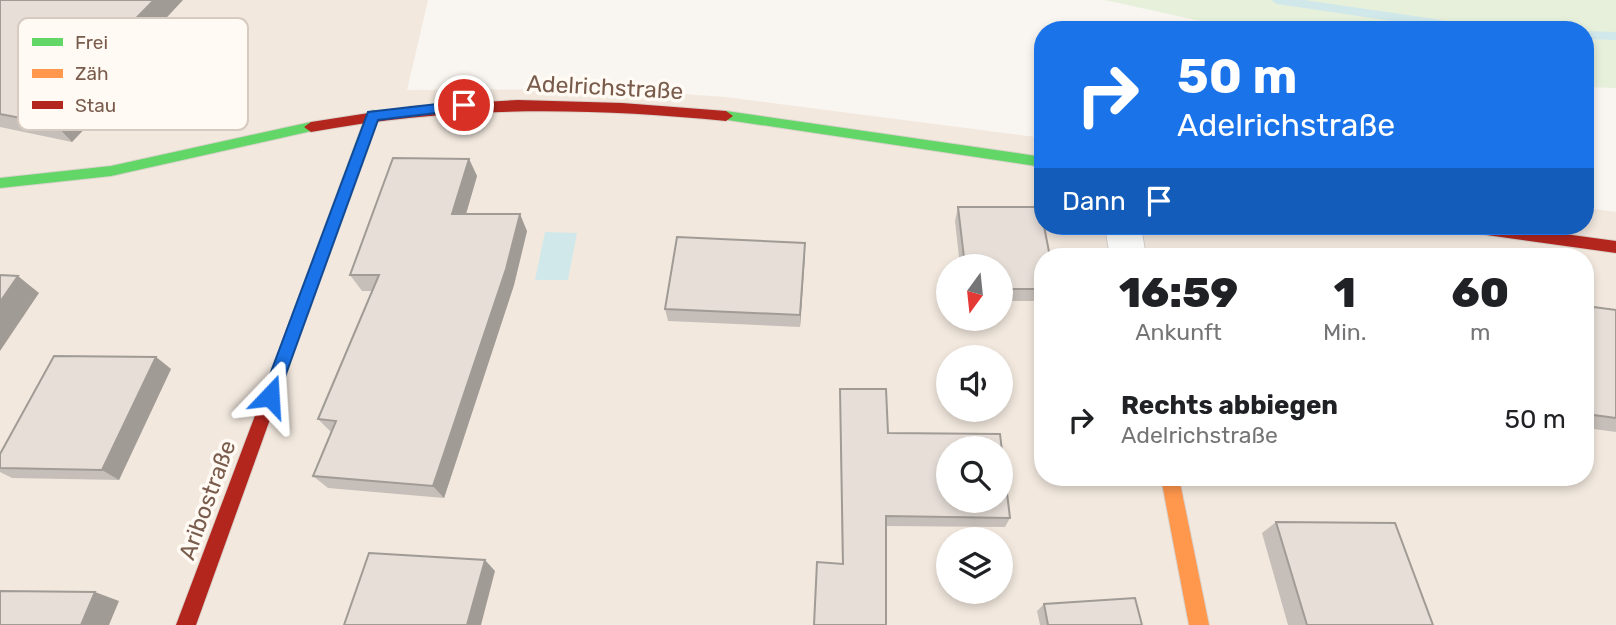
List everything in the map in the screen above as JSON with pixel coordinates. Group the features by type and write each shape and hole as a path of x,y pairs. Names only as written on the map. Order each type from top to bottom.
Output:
{"street":[{"name":"Adelrichstraße","path":"0,183 108,172 373,115 464,105 601,106 752,120 1034,161"},
{"name":"Aribostraße","path":"186,625 373,115"},
{"path":"1530,235 1616,247"},
{"path":"1172,486 1199,625"}],"shaded area":[{"path":"0,0 428,0 407,90 608,89 726,97 1034,137 1034,235 1594,235 1594,209 1616,212 1616,625 0,625"}],"green space":[{"path":"1105,0 1616,0 1616,88 1594,87 1594,21 1200,21"}],"water":[{"path":"545,232 577,233 568,280 535,280"}],"building":[{"path":"0,0 154,0 136,18 18,18 18,118 0,114"},
{"path":"393,158 469,159 452,214 520,214 506,269 433,486 313,476 336,421 318,419 379,275 350,275"},
{"path":"958,207 1034,207 1034,235 1046,235 1048,248 1034,248 1034,289 1013,289 1013,254 964,254"},
{"path":"677,237 805,243 800,315 665,309"},
{"path":"0,275 18,276 0,302"},
{"path":"1594,307 1616,310 1616,418 1594,415"},
{"path":"54,356 156,357 102,470 0,468 0,454"},
{"path":"840,389 886,389 888,433 1000,434 936,436 936,513 1009,513 1010,518 886,516 886,625 814,625 817,562 843,564"},
{"path":"1276,522 1395,523 1433,625 1307,625"},
{"path":"369,553 485,560 467,625 344,625"},
{"path":"0,591 95,592 81,625 0,625"},
{"path":"1135,598 1142,625 1048,625 1044,604"}],"waterway":[{"path":"1277,0 1421,21"},
{"path":"1594,35 1616,36"}],"traffic: fast":[{"path":"270,397 373,115"},
{"path":"726,116 1034,161"},
{"path":"0,183 111,171 311,127"}],"traffic: slow":[{"path":"1172,486 1199,625"}],"traffic: jam":[{"path":"311,127 414,111 518,105 622,107 726,116"},
{"path":"1530,235 1616,247"},
{"path":"186,625 270,397"}],"route":[{"path":"270,396 373,115 464,105"}]}
